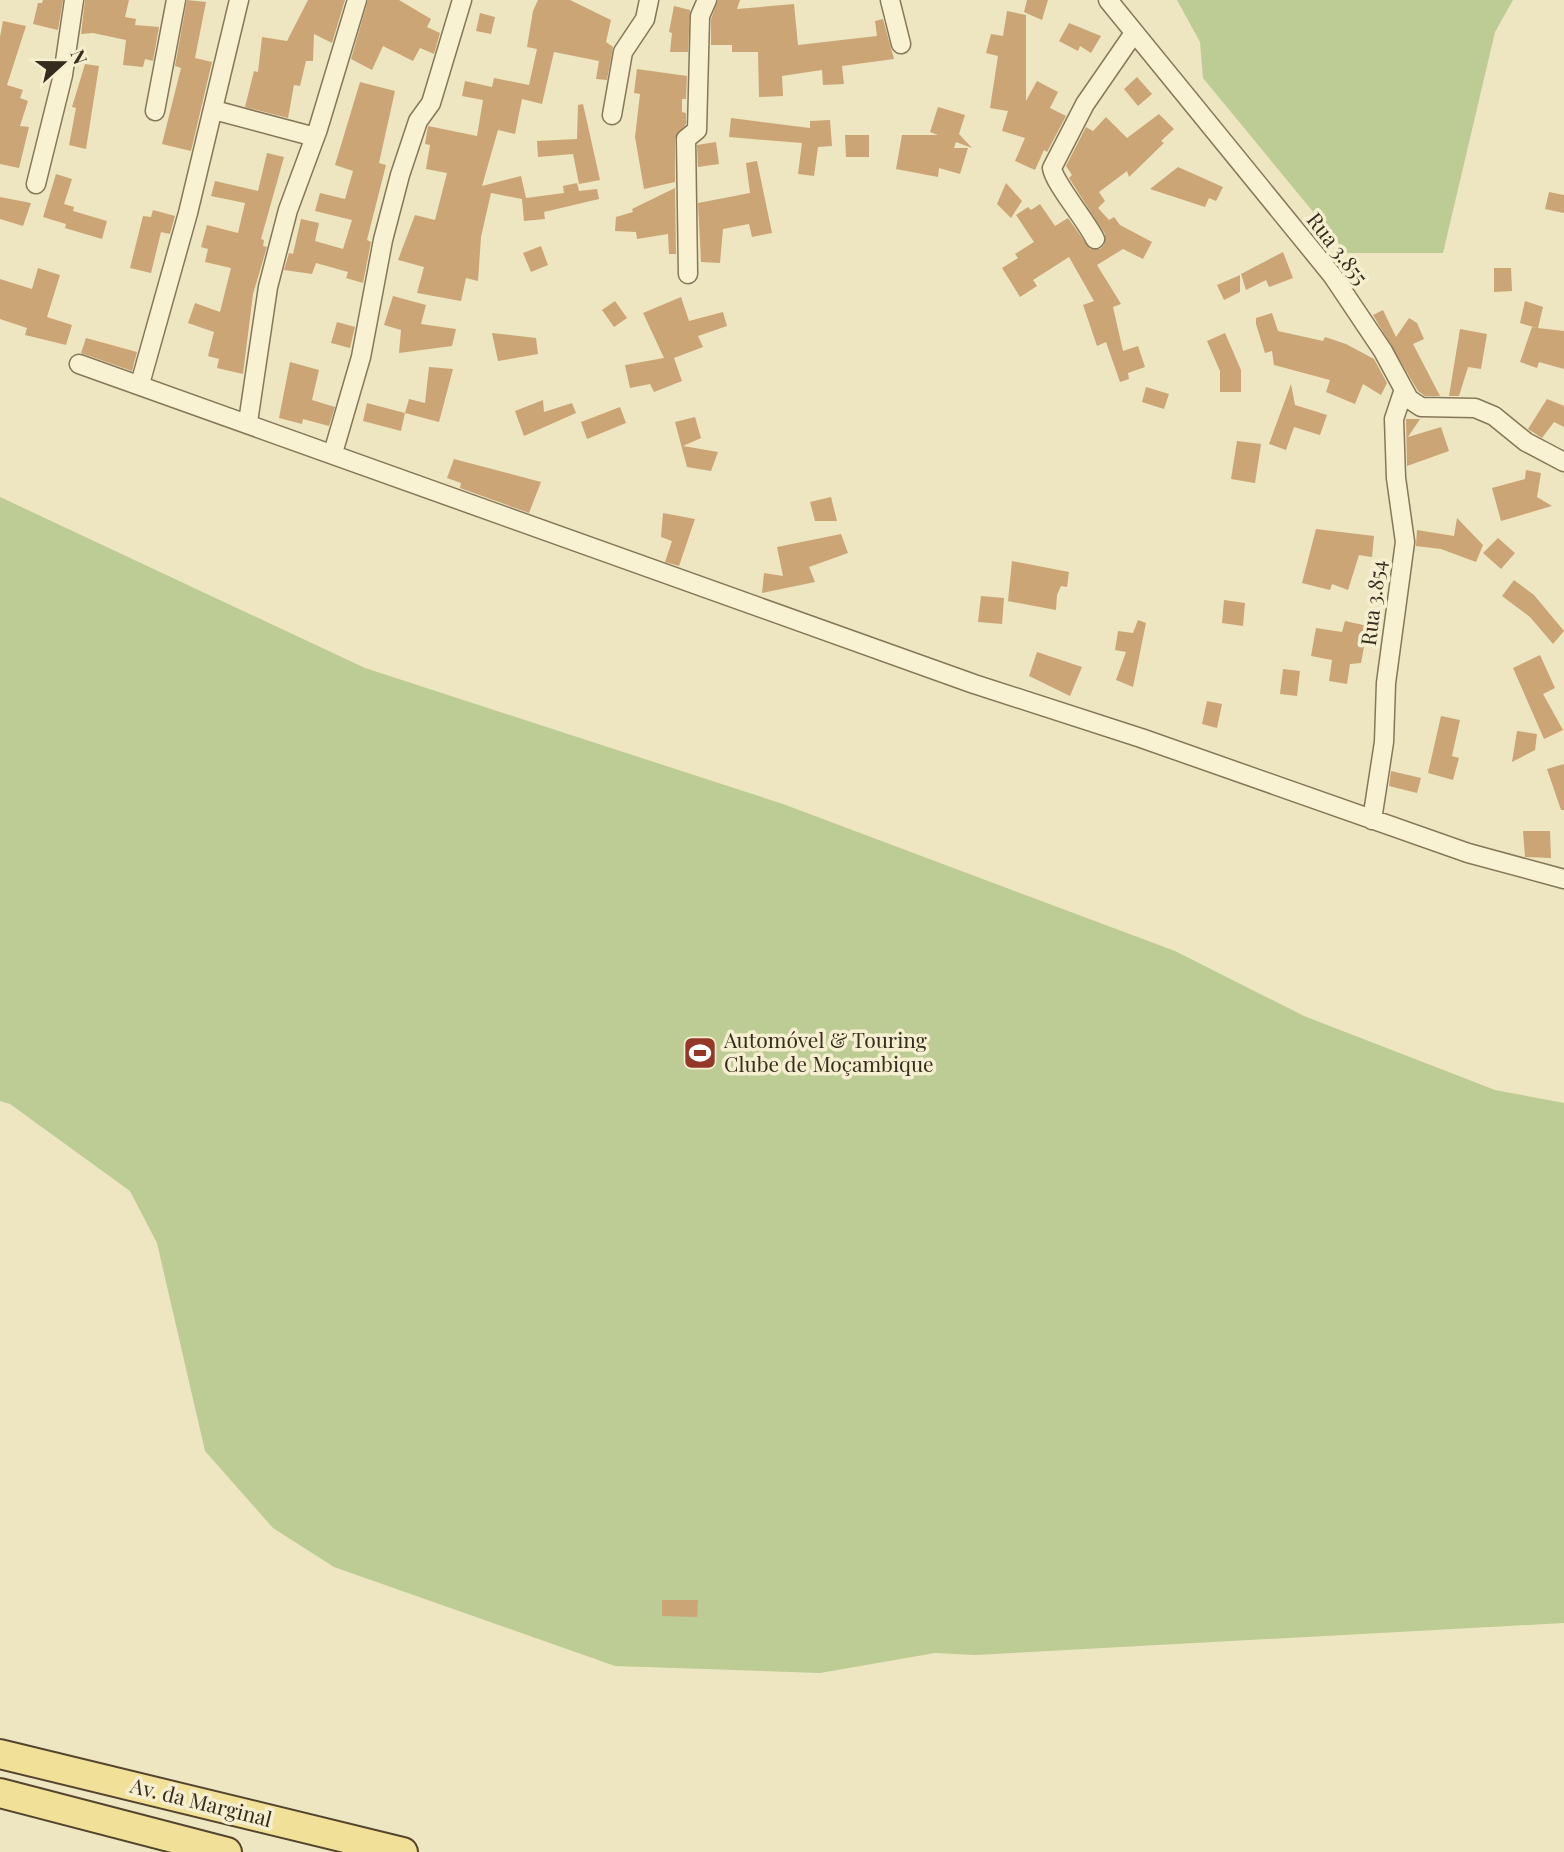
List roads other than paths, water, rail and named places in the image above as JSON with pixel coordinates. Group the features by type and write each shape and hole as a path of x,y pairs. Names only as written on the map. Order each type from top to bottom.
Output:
{"main road":[{"name":"Av. da Marginal","path":"0,1754 403,1852"},
{"name":"Av. da Marginal","path":"0,1793 227,1852"}],"street":[{"path":"36,184 63,75 74,0"},
{"path":"155,111 176,0"},
{"path":"140,384 214,110 239,0"},
{"path":"248,422 268,287 288,210 315,137 357,0"},
{"path":"333,453 361,357 383,240 400,174 418,121 431,103 462,0"},
{"path":"612,115 623,52 645,19 649,0"},
{"path":"688,274 686,139 697,130 700,16 707,0"},
{"path":"890,0 901,44"},
{"name":"Rua 3.855","path":"1108,0 1332,275 1400,379 1402,392"},
{"path":"1095,239 1052,168 1085,104 1133,33"},
{"path":"214,110 315,137"},
{"path":"79,364 248,422 890,654 1141,738 1468,853 1564,879"},
{"path":"1402,392 1421,407 1475,408 1494,416 1526,442 1564,462"},
{"name":"Rua 3.854","path":"1372,820 1384,742 1386,683 1405,542 1396,478 1394,419 1402,392"}],"place":[{"name":"Automóvel & Touring Clube de Moçambique","path":"700,1053"}]}
